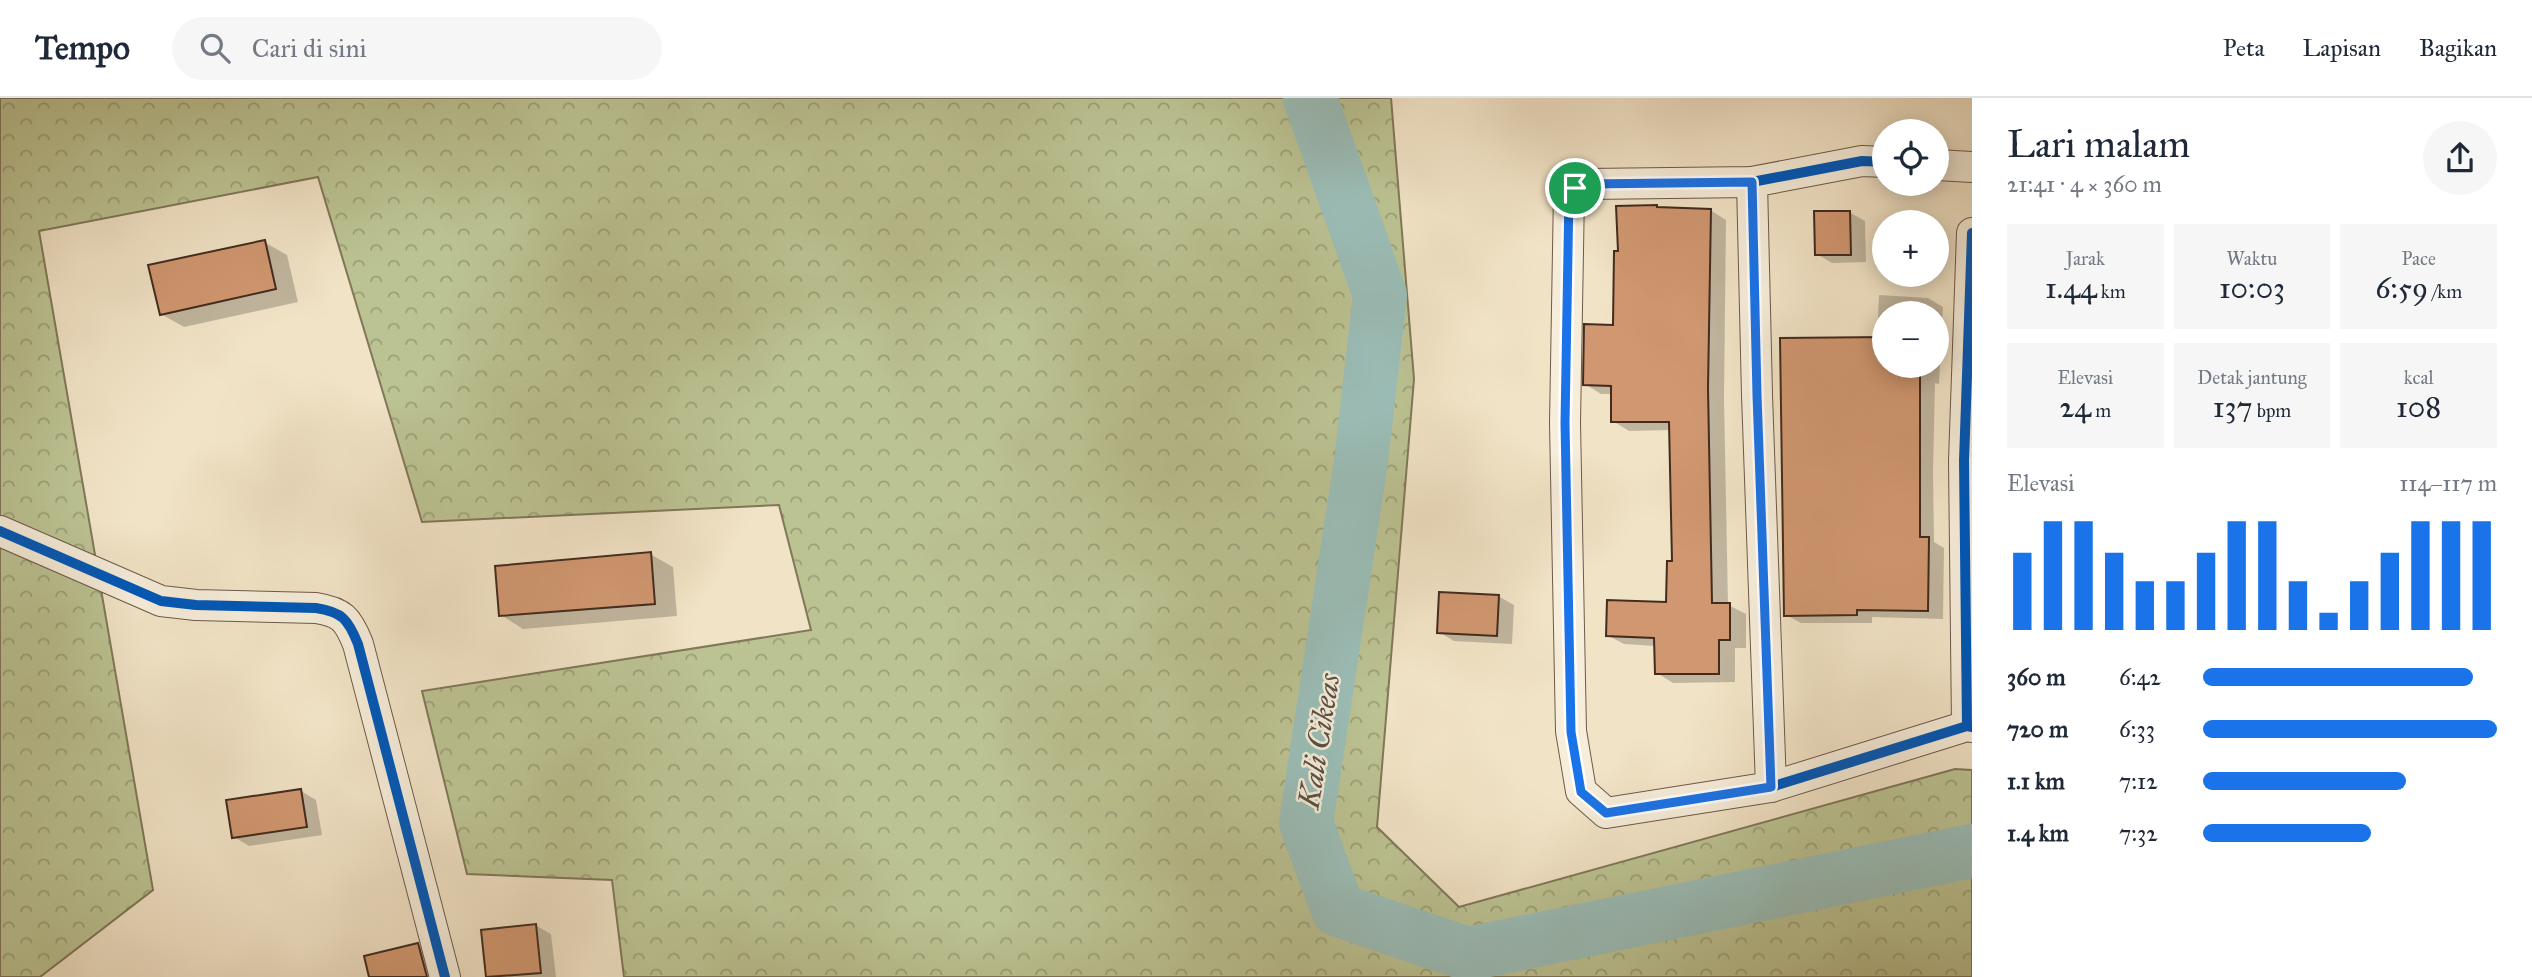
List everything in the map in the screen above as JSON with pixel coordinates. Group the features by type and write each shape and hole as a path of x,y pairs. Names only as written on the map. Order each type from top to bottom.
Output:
{"street":[{"path":"1872,161 1862,161 1752,182 1588,184 1575,188 1569,194 1565,423 1571,732 1581,792 1606,813 1771,787 1970,727 1964,461 1972,233"},
{"path":"1949,166 1972,167 1972,174"},
{"path":"1752,182 1771,787"},
{"path":"0,531 161,601 196,605 316,608 333,611 350,624 358,644 445,977"}],"green space":[{"path":"0,98 1391,98 1414,379 1377,827 1459,907 1955,769 1972,770 1972,977 624,977 612,880 467,874 422,691 811,630 779,505 422,522 318,177 39,231 153,890 40,977 0,977"}],"building":[{"path":"1657,205 1711,209 1708,388 1712,603 1730,603 1730,640 1719,640 1719,674 1655,674 1654,638 1606,636 1607,600 1666,602 1667,561 1672,561 1669,422 1611,422 1611,386 1583,385 1584,324 1613,325 1614,251 1618,251 1616,206"},
{"path":"1814,211 1850,211 1851,255 1815,255"},
{"path":"265,240 276,289 160,315 148,265"},
{"path":"1872,337 1872,378 1920,378 1920,537 1929,537 1928,611 1857,610 1857,615 1784,616 1780,338"},
{"path":"651,552 655,604 499,616 495,566"},
{"path":"1439,592 1499,595 1497,636 1437,633"},
{"path":"301,789 307,827 232,838 226,800"},
{"path":"536,924 541,973 486,977 481,930"},
{"path":"418,943 427,977 369,977 364,956"}],"waterway":[{"name":"Kali Cikeas","path":"1310,98 1380,295 1361,461 1306,823 1338,910 1468,954 1972,851"}],"cycle path":[{"path":"1872,161 1862,161 1752,182 1588,184 1569,193 1565,423 1571,731 1581,791 1606,813 1771,787 1967,726 1972,727"},
{"path":"1967,726 1964,461 1972,233"},
{"path":"0,531 161,601 196,605 316,608 343,618 358,644 445,977"}],"route":[{"path":"1752,182 1771,787 1606,813 1581,792 1571,732 1565,423 1568,203 1569,194 1575,188 1588,184 1752,182"}]}
